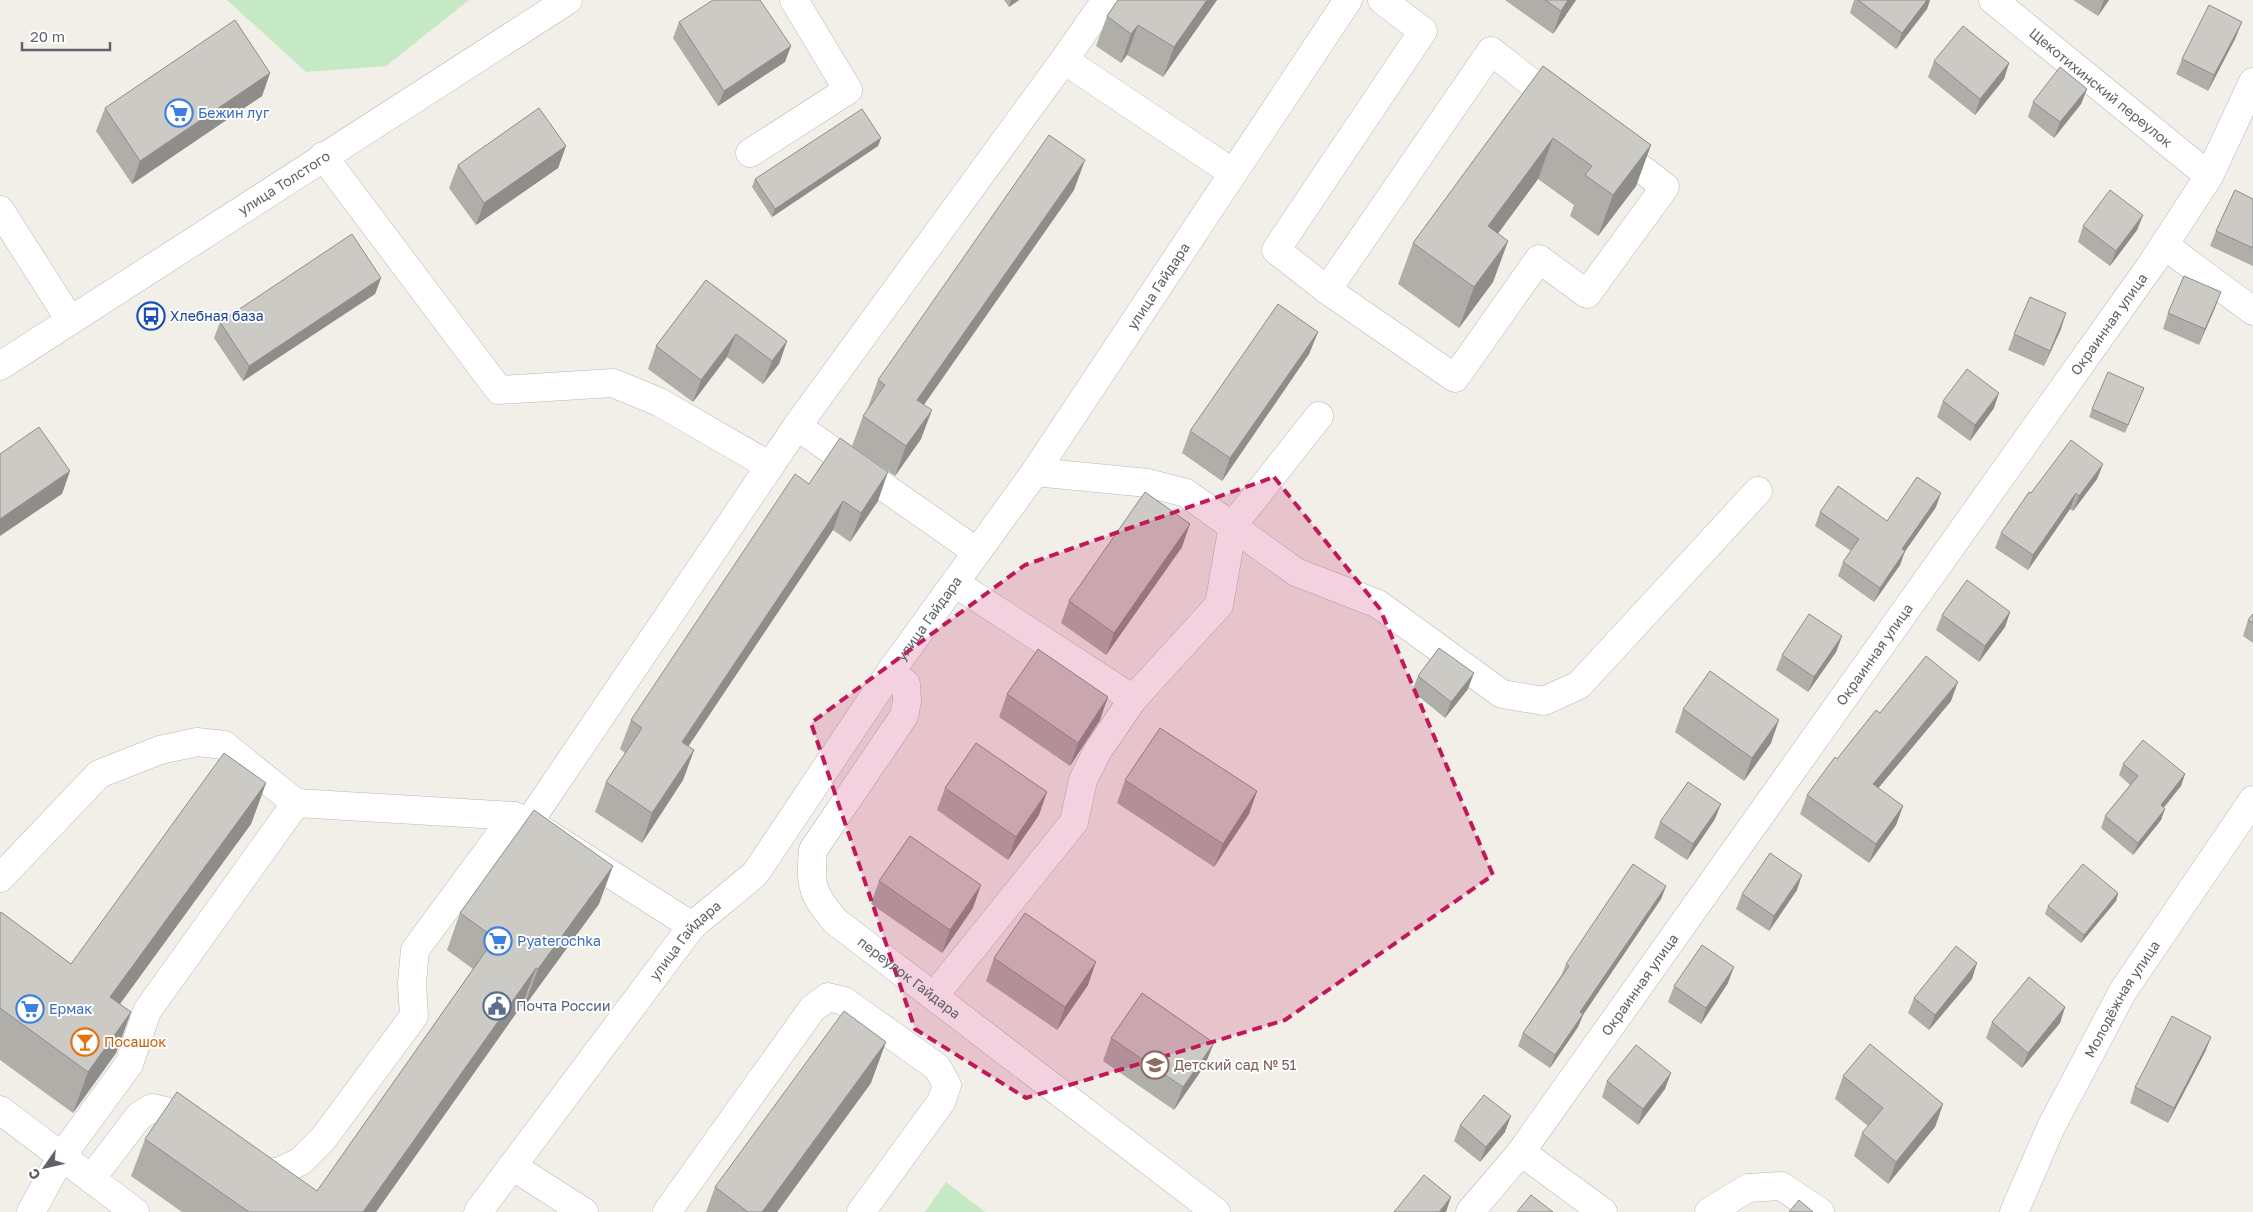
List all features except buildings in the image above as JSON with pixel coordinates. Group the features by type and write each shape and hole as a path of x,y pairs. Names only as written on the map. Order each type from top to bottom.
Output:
{"street":[{"name":"улица Толстого","path":"0,366 323,156 568,0"},
{"path":"750,152 848,90 794,0"},
{"path":"91,1180 139,1116 152,1108 165,1111 258,1171 279,1172 301,1161 323,1139 414,1016 412,983 415,950 522,819 797,426 1106,0"},
{"name":"улица Гайдара","path":"478,1212 692,926 755,874 891,671 1035,472 1348,0"},
{"path":"1327,290 1491,52 1665,187 1587,294 1539,259 1455,378 1327,290 1276,250 1423,31 1382,0"},
{"name":"Щекотихинский переулок","path":"1993,0 2208,176"},
{"path":"1064,60 1233,173"},
{"name":"Окраинная улица","path":"1470,1212 1521,1152 2164,245 2208,176 2253,82"},
{"path":"323,156 499,390 613,383 659,402 770,466"},
{"path":"0,210 70,320"},
{"path":"2164,245 2253,311"},
{"path":"934,996 1074,822 1083,780 1097,752 1133,699 1218,605 1233,525 1319,416"},
{"path":"797,426 977,552"},
{"path":"1035,472 1148,483 1186,493 1296,572 1378,604 1502,694 1544,702 1580,685 1758,491"},
{"path":"955,583 1133,699"},
{"name":"переулок Гайдара","path":"891,671 906,684 907,700 904,716 813,850 811,876 817,899 835,922 1216,1212"},
{"path":"0,878 99,774 160,750 198,742 224,745 296,803 522,819 692,926"},
{"name":"Молодёжная улица","path":"2014,1212 2050,1128 2123,991 2253,800"},
{"path":"31,1212 61,1157 129,1064 147,1012 296,803"},
{"path":"668,1212 812,1008 828,997 844,1001 937,1067 947,1086 942,1102 861,1212"},
{"path":"0,1110 135,1212"},
{"path":"1521,1152 1603,1212"},
{"path":"512,1166 584,1212"},
{"path":"1709,1212 1748,1188 1782,1186 1820,1212"}],"highlighted area":[{"path":"1274,477 1380,609 1493,875 1285,1020 1026,1098 915,1029 811,723 1025,565"}],"green space":[{"path":"227,0 469,0 386,66 306,72"},
{"path":"946,1182 985,1212 925,1212"}],"place":[{"name":"Бежин луг","path":"179,113"},
{"name":"Хлебная база","path":"151,316"},
{"name":"Pyaterochka","path":"498,941"},
{"name":"Почта России","path":"497,1006"},
{"name":"Ермак","path":"30,1009"},
{"name":"Посашок","path":"85,1042"},
{"name":"Детский сад № 51","path":"1155,1065"}]}
